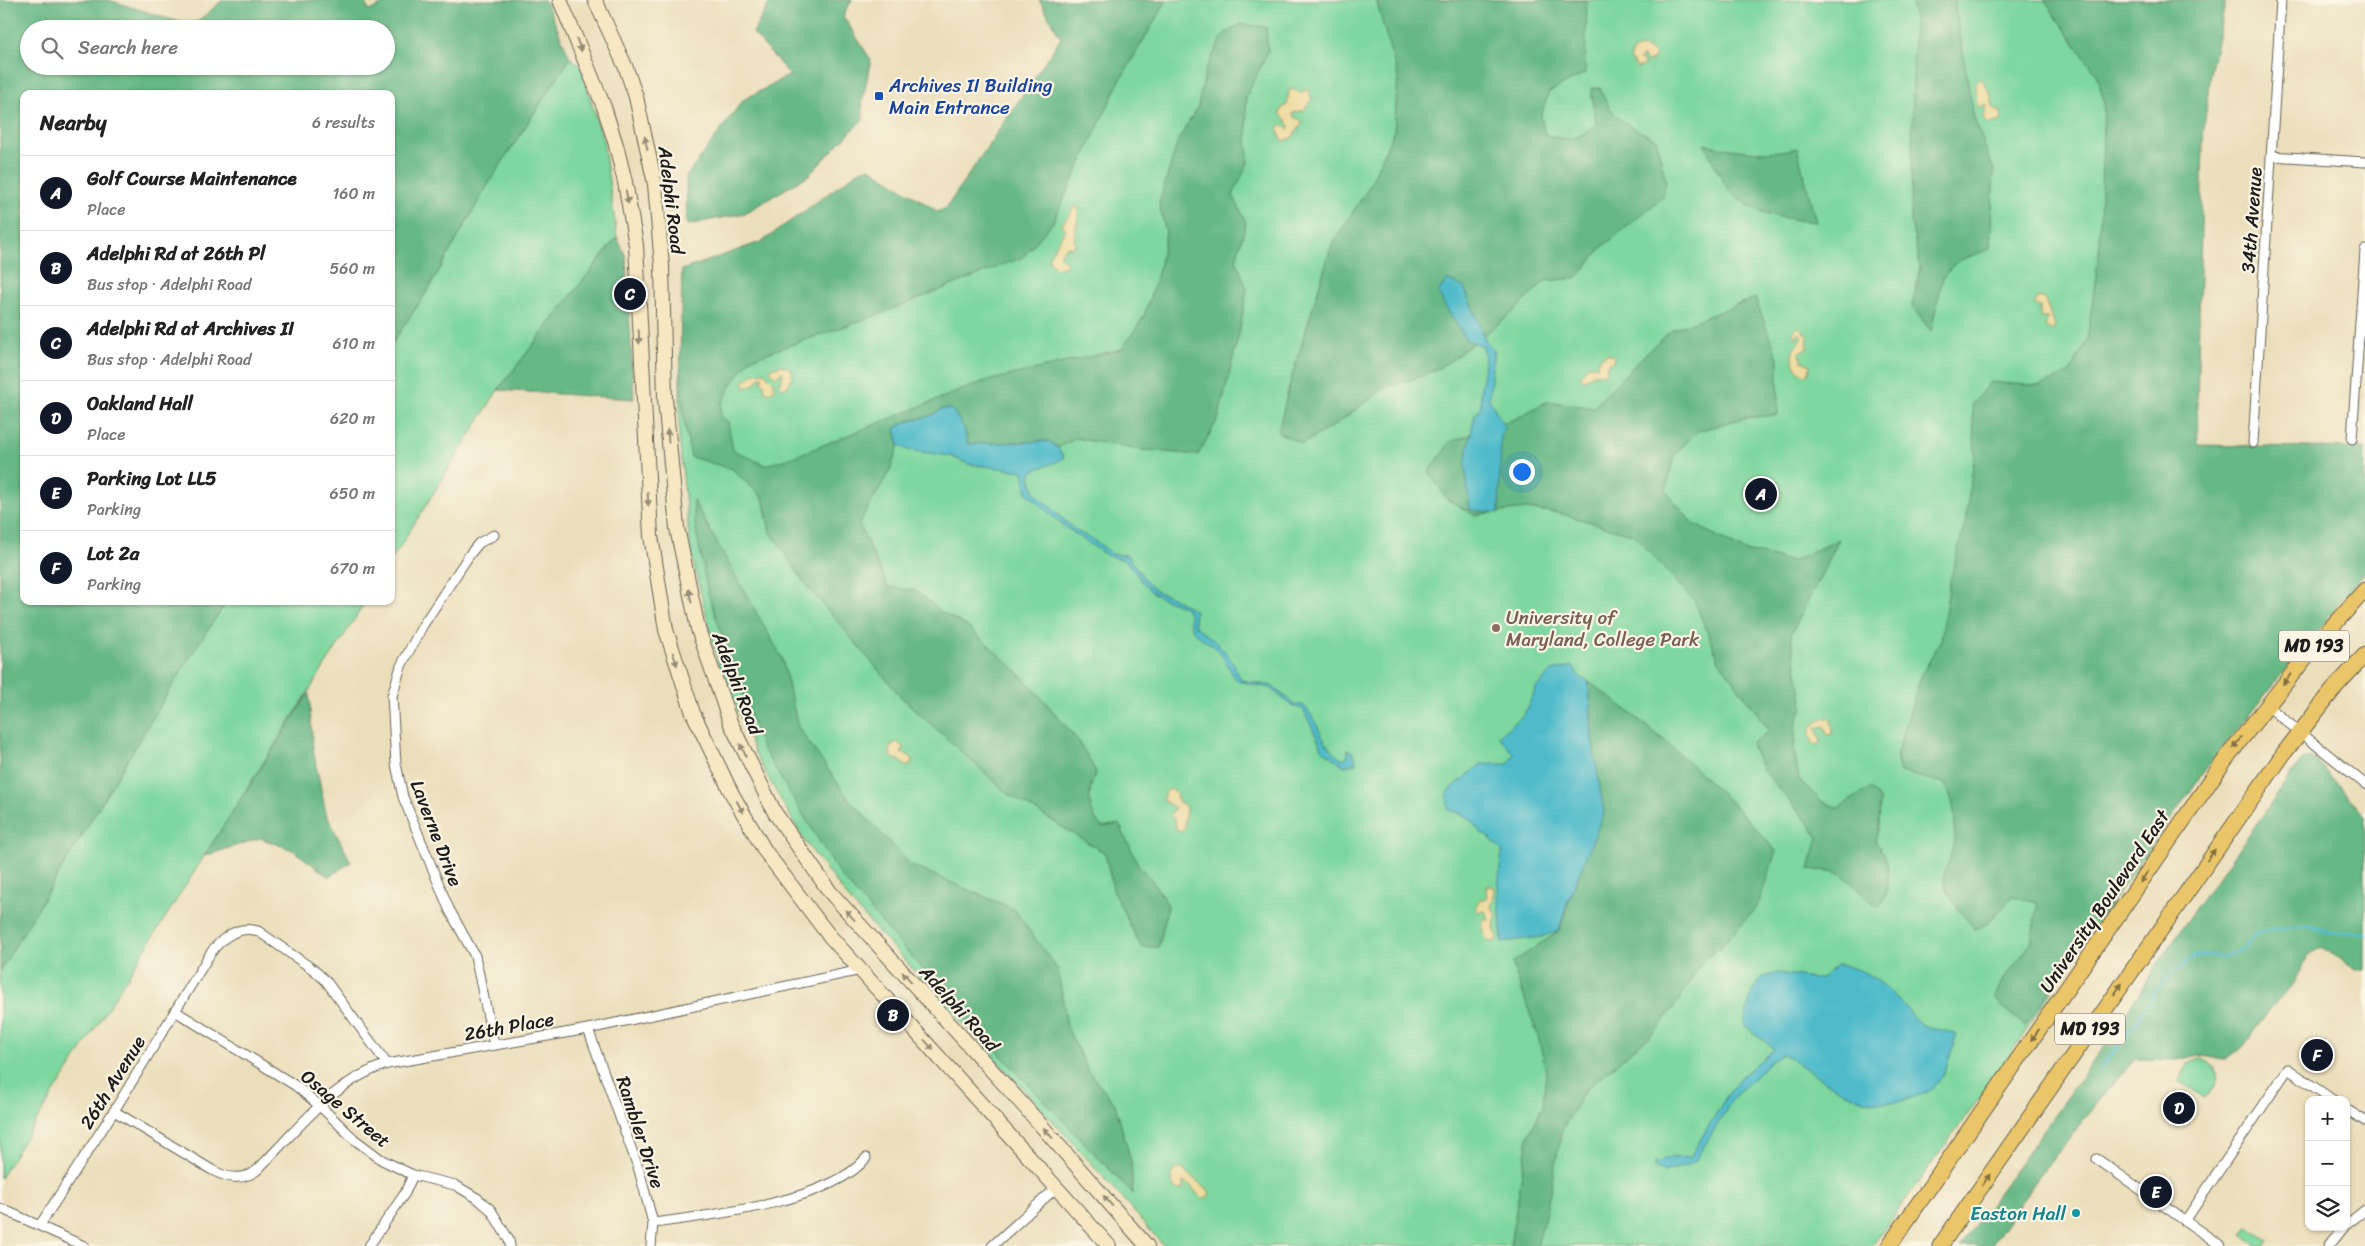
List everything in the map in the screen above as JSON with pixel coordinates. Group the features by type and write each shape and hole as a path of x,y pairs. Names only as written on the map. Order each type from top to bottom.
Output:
{"main road":[{"path":"560,0 607,116 616,145 626,191 636,245 650,530 658,588 674,656 693,713 765,851 827,933 1109,1246"},
{"name":"Adelphi Road","path":"595,0 626,68 636,96 655,184 662,266 665,399 677,528 698,629 730,722 775,813 830,892 1024,1106 1147,1246"},
{"name":"University Boulevard East","path":"1889,1246 1919,1200 2064,996 2222,764 2266,705 2316,644 2365,590"},
{"name":"MD 193","path":"1944,1242 2190,886 2301,730 2365,655"},
{"path":"1900,1246 1919,1200"}],"street":[{"name":"34th Avenue","path":"2253,443 2282,0"},
{"path":"2271,156 2365,162"},
{"path":"2352,439 2365,250"},
{"name":"Laverne Drive","path":"494,535 479,543 470,554 423,625 396,678 393,689 392,708 396,764 403,797 448,909 475,956 494,1045"},
{"path":"2266,705 2301,730 2365,784"},
{"name":"26th Avenue","path":"40,1225 114,1111 210,954 221,940 232,933 251,929 266,934 320,975 387,1064"},
{"name":"26th Place","path":"114,1111 201,1164 229,1177 250,1175 320,1106 354,1077 387,1064 588,1029 861,970"},
{"name":"Osage Street","path":"176,1011 296,1086 370,1152 413,1175 446,1181 477,1198 491,1210 509,1240 510,1246"},
{"name":"Rambler Drive","path":"588,1029 627,1133 653,1223 651,1246"},
{"path":"2185,1221 2288,1069 2327,1096"},
{"path":"2350,1112 2365,1121"},
{"path":"653,1223 719,1215 763,1205 826,1186 858,1169 866,1158"},
{"path":"2097,1159 2221,1246"},
{"path":"369,1246 413,1175"},
{"path":"992,1246 1056,1187"},
{"path":"0,1208 84,1246"},
{"path":"2350,1222 2365,1210"},
{"path":"2333,1245 2342,1231"}],"green space":[{"path":"0,0 109,0 173,20 20,20 20,75 395,75 395,20 199,20 223,0 364,0 369,11 391,0 545,0 570,58 490,181 428,290 395,339 395,90 20,90 20,605 224,605 184,666 0,971"},
{"path":"771,0 852,0 843,16 871,60 862,103 863,119 809,175 745,213 687,225 686,177 743,100 790,75 753,33"},
{"path":"1039,0 1167,0 1119,82 1053,222 1023,257 875,316 750,359 732,384 721,405 721,416 728,422 733,450 765,465 788,459 982,382 1122,349 1144,316 1158,273 1166,233 1159,203 1178,141 1198,106 1206,69 1224,34 1242,24 1266,27 1268,52 1246,97 1248,163 1233,195 1246,223 1236,260 1247,289 1240,329 1219,417 1198,455 1134,449 1076,438 1058,448 1048,441 968,444 964,428 929,418 920,418 904,423 895,429 899,445 890,470 859,524 888,587 917,591 941,612 967,626 1015,669 1080,743 1096,772 1090,793 1093,815 1102,827 1119,824 1139,866 1151,879 1168,905 1159,947 1141,947 1114,893 1105,853 1008,794 902,698 803,581 770,531 763,498 732,469 691,457 683,411 680,364 682,270 763,241 862,169 870,168 942,214 1061,38"},
{"name":"University of Maryland, College Park","path":"1085,0 2206,0 2183,791 1999,1071 1872,1246 1164,1246 1092,1164 852,903 805,842 757,758 718,662 691,554 679,437 681,335 693,331 766,271 984,195"},
{"path":"1376,0 1587,0 1585,73 1549,92 1541,116 1545,134 1567,139 1578,136 1589,129 1596,123 1591,88 1600,88 1610,108 1616,115 1629,125 1656,139 1666,182 1663,197 1601,248 1577,278 1545,281 1511,314 1449,362 1425,375 1385,388 1335,425 1302,444 1278,432 1290,383 1332,244 1369,187 1394,131 1398,77"},
{"path":"1912,0 1954,0 1974,118 1994,170 1990,249 1960,260 1943,277 1931,331 1912,307 1920,268 1911,221 1914,19"},
{"path":"2044,0 2226,0 2210,73 2203,139 2197,408 2198,445 2365,448 2365,572 2210,763 2025,1026 2001,1006 1995,997 2001,983 2031,943 2038,902 2013,897 1987,924 1975,929 1945,887 1945,872 1950,858 1955,829 1954,810 1949,792 1944,783 1900,772 1896,757 1921,676 1941,640 1950,581 1965,523 1975,453 1972,404 1990,382 2040,386 2070,372 2087,341 2099,253 2104,102 2096,73"},
{"path":"570,58 580,65 603,140 617,237 498,390 395,555 395,339 428,290 490,181"},
{"path":"1704,144 1762,152 1797,148 1816,222 1772,215 1750,207 1741,201 1725,184"},
{"path":"617,237 626,257 634,399 498,390"},
{"path":"1755,298 1778,358 1778,415 1744,418 1698,431 1674,455 1666,491 1692,523 1745,551 1793,561 1839,539 1791,635 1803,707 1796,723 1794,749 1799,779 1821,801 1838,808 1870,788 1880,800 1879,826 1875,841 1886,858 1888,876 1887,891 1879,906 1870,901 1841,874 1809,869 1818,838 1810,825 1763,770 1751,744 1770,731 1719,661 1695,602 1634,535 1559,513 1526,509 1474,515 1447,499 1429,472 1450,442 1517,418 1548,401 1593,408 1648,351 1672,330"},
{"path":"693,500 782,658 798,727 849,799 912,866 1014,909 1058,970 1067,1027 1088,1071 1115,1104 1131,1161 1133,1194 959,1011 840,875 761,746 708,594 695,524"},
{"path":"224,605 363,605 0,1178 0,971 186,662"},
{"path":"1589,682 1664,740 1733,804 1776,851 1758,905 1725,943 1702,962 1679,1000 1658,1029 1586,1089 1562,1130 1546,1212 1537,1246 1510,1246 1528,1137 1543,1106 1546,1071 1538,1036 1512,963 1559,931 1582,863 1592,737"},
{"path":"309,693 313,749 326,814 351,862 329,877 293,850 260,838 204,856"},
{"path":"2310,757 2320,764 2365,816 2365,970 2358,970 2321,947 2308,956 2292,985 2260,1022 2244,1046 2223,1060 2198,1055 2178,1060 2135,1059 2099,1100 2035,1182 1991,1246 1960,1246 2113,1034 2165,952 2302,760"},
{"path":"2200,1058 2213,1066 2217,1073 2215,1085 2205,1098 2179,1081 2189,1062"},
{"path":"2249,1227 2268,1240 2264,1246 2257,1246 2243,1236"}],"sand":[{"path":"1641,47 1651,50 1655,55 1654,59 1648,62 1642,56 1639,60 1643,61 1645,65 1637,68 1630,59 1633,50"},
{"path":"1982,79 1991,95 1993,107 2002,114 2001,121 1989,124 1984,117 1987,105 1981,108 1977,106 1976,82"},
{"path":"1292,89 1301,93 1307,89 1312,99 1304,110 1293,113 1293,116 1303,122 1292,138 1283,141 1278,127 1283,125 1288,130 1289,126 1280,114 1282,108 1287,105 1289,91"},
{"path":"1076,205 1078,220 1074,235 1075,245 1071,248 1067,246 1059,255 1067,263 1065,267 1056,268 1049,260 1049,256 1066,229 1062,225"},
{"path":"2039,297 2045,299 2055,327 2052,331 2045,326 2048,318 2040,318 2040,307 2034,304"},
{"path":"1799,327 1808,336 1807,348 1799,352 1802,361 1810,365 1809,372 1806,375 1797,369 1792,358 1794,349 1803,337 1799,333 1796,338 1793,334 1796,328"},
{"path":"1608,353 1614,357 1614,361 1607,365 1606,373 1593,374 1585,380 1581,378 1588,365 1597,367 1600,358"},
{"path":"782,365 791,369 793,373 788,387 783,388 778,383 782,380 783,372 776,377 771,373 771,368"},
{"path":"764,372 774,382 774,390 769,393 765,391 761,376 755,384 744,388 744,381 755,373"},
{"path":"1830,718 1833,727 1832,734 1827,735 1824,726 1816,728 1821,741 1818,745 1814,744 1810,735 1811,728 1817,722"},
{"path":"897,742 903,747 901,753 910,756 913,760 909,766 905,766 900,760 890,755 891,745"},
{"path":"1171,789 1176,792 1177,800 1186,807 1184,830 1181,832 1176,830 1175,820 1170,815 1175,808 1163,800 1166,791"},
{"path":"1490,885 1494,888 1494,898 1491,907 1496,914 1494,929 1498,937 1496,941 1490,942 1485,938 1482,922 1485,918 1489,921 1485,911 1479,912 1476,909 1480,899 1487,899 1486,888"},
{"path":"1175,1169 1182,1169 1210,1192 1208,1197 1201,1198 1191,1186 1183,1182 1183,1190 1174,1189 1171,1175"}],"water":[{"path":"1447,280 1464,287 1486,342 1494,349 1489,399 1505,428 1501,437 1499,513 1470,510 1465,464 1475,414 1481,405 1485,357 1483,346 1465,339 1438,292"},
{"path":"941,409 952,409 964,428 968,444 1048,441 1058,448 1064,457 1030,474 1034,492 1076,531 1095,541 1112,554 1127,555 1148,584 1158,592 1172,597 1195,611 1194,625 1222,648 1232,661 1241,680 1272,686 1294,704 1303,705 1309,711 1330,748 1343,759 1348,756 1348,750 1353,752 1356,760 1355,764 1344,766 1323,750 1303,709 1292,706 1270,688 1237,681 1219,652 1193,630 1189,613 1186,609 1150,590 1125,560 1108,556 1062,525 1027,493 1023,471 968,464 951,456 907,450 899,445 895,429 908,422 931,416"},
{"path":"1572,666 1580,677 1589,682 1592,737 1604,813 1566,906 1559,931 1541,937 1502,942 1498,887 1502,851 1489,837 1482,834 1468,817 1448,809 1447,792 1481,764 1508,764 1514,754 1498,736 1524,715 1536,688 1552,671"},
{"path":"1837,965 1858,970 1875,979 1907,1008 1915,1020 1932,1028 1957,1035 1946,1067 1936,1085 1926,1092 1905,1100 1870,1101 1840,1090 1783,1054 1771,1061 1733,1098 1696,1160 1687,1165 1664,1172 1655,1167 1655,1162 1660,1162 1666,1158 1690,1157 1728,1094 1742,1076 1774,1049 1744,1025 1752,991 1763,977 1778,973 1820,979"}],"waterway":[{"path":"2100,1069 2130,1031 2159,987 2171,974 2195,956 2208,955 2224,958 2244,948 2257,933 2275,929 2309,926 2330,932 2365,933"}],"place":[{"name":"Archives II Building Main Entrance","path":"879,96"},
{"name":"Adelphi Rd at Archives II","path":"630,294"},
{"name":"Golf Course Maintenance","path":"1761,494"},
{"name":"University of Maryland, College Park","path":"1496,628"},
{"name":"Adelphi Rd at 26th Pl","path":"893,1015"},
{"name":"Lot 2a","path":"2317,1055"},
{"name":"Oakland Hall","path":"2179,1108"},
{"name":"Parking Lot LL5","path":"2156,1192"},
{"name":"Easton Hall","path":"2076,1213"}]}
